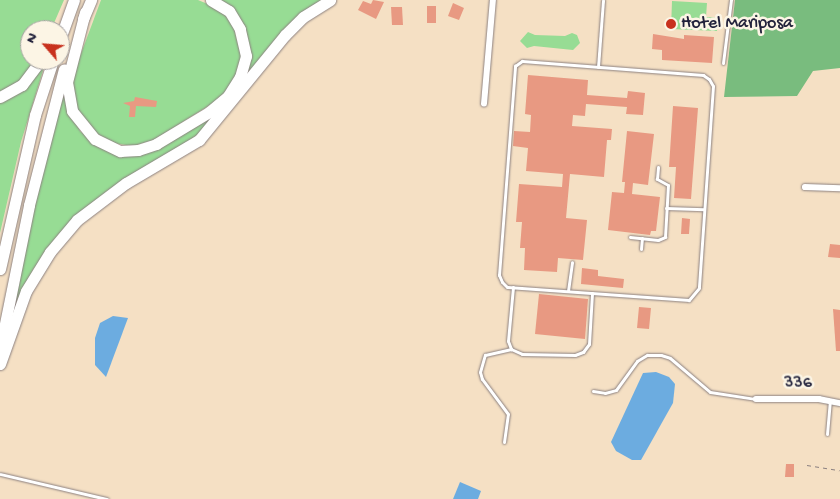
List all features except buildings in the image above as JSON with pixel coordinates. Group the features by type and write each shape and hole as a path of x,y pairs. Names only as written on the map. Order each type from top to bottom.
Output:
{"highway":[{"path":"0,350 49,117 91,0"},
{"path":"86,12 67,82 72,111 95,139 120,151 138,150 163,140 210,112 228,96 240,77 246,56 240,29 229,11 211,0"},
{"path":"0,364 26,291 50,252 77,220 126,183 199,140 285,35 303,17 330,0"},
{"path":"64,20 72,5"},
{"path":"67,20 72,5"},
{"path":"0,97 22,85 33,70"},
{"path":"0,269 34,115 49,70"}],"street":[{"path":"484,104 493,0"},
{"path":"806,187 840,188"},
{"name":"336","path":"756,399 830,401 840,403"}],"lane":[{"path":"598,67 603,0"},
{"path":"723,63 731,0"},
{"path":"522,61 703,75 709,79 712,86 704,209 699,288 689,300 507,287 498,275 515,66 522,61"},
{"path":"630,237 658,240 665,237 668,185 656,179 658,168"},
{"path":"666,208 704,209"},
{"path":"641,249 642,238"},
{"path":"568,291 572,262"},
{"path":"511,349 508,341 512,287"},
{"path":"504,442 508,414 482,379 480,372 485,355 511,349 522,354 575,356 584,352 589,344 592,293"},
{"path":"593,391 605,393 616,390 637,361 647,355 661,355 670,358 710,392 756,399"},
{"path":"827,434 830,401"},
{"path":"0,474 107,499"}],"path":[{"path":"808,465 840,470"}],"green space":[{"path":"0,0 64,0 55,20 20,20 20,70 29,70 19,83 0,93"},
{"path":"101,0 198,0 222,10 233,24 242,60 233,83 221,98 154,140 133,146 105,142 77,114 72,95 73,75"},
{"path":"218,0 323,0 202,131 176,151 128,179 34,268 15,304 28,232 63,92 80,131 99,147 120,155 217,109 248,55"},
{"path":"735,0 840,0 840,68 813,71 797,96 724,97"},
{"path":"672,1 707,3 706,17 718,18 717,31 671,29"},
{"path":"528,32 535,35 565,36 572,33 577,35 580,43 573,50 534,46 527,48 520,41"},
{"path":"38,70 43,70 21,142 0,233 0,100"}],"water":[{"path":"113,316 128,318 106,377 95,365 95,338 100,323"},
{"path":"656,372 669,377 675,384 673,403 641,460 632,460 616,451 611,442 643,373"},
{"path":"460,482 481,491 478,499 453,499"}],"place":[{"name":"Hotel Mariposa","path":"671,24"}]}
